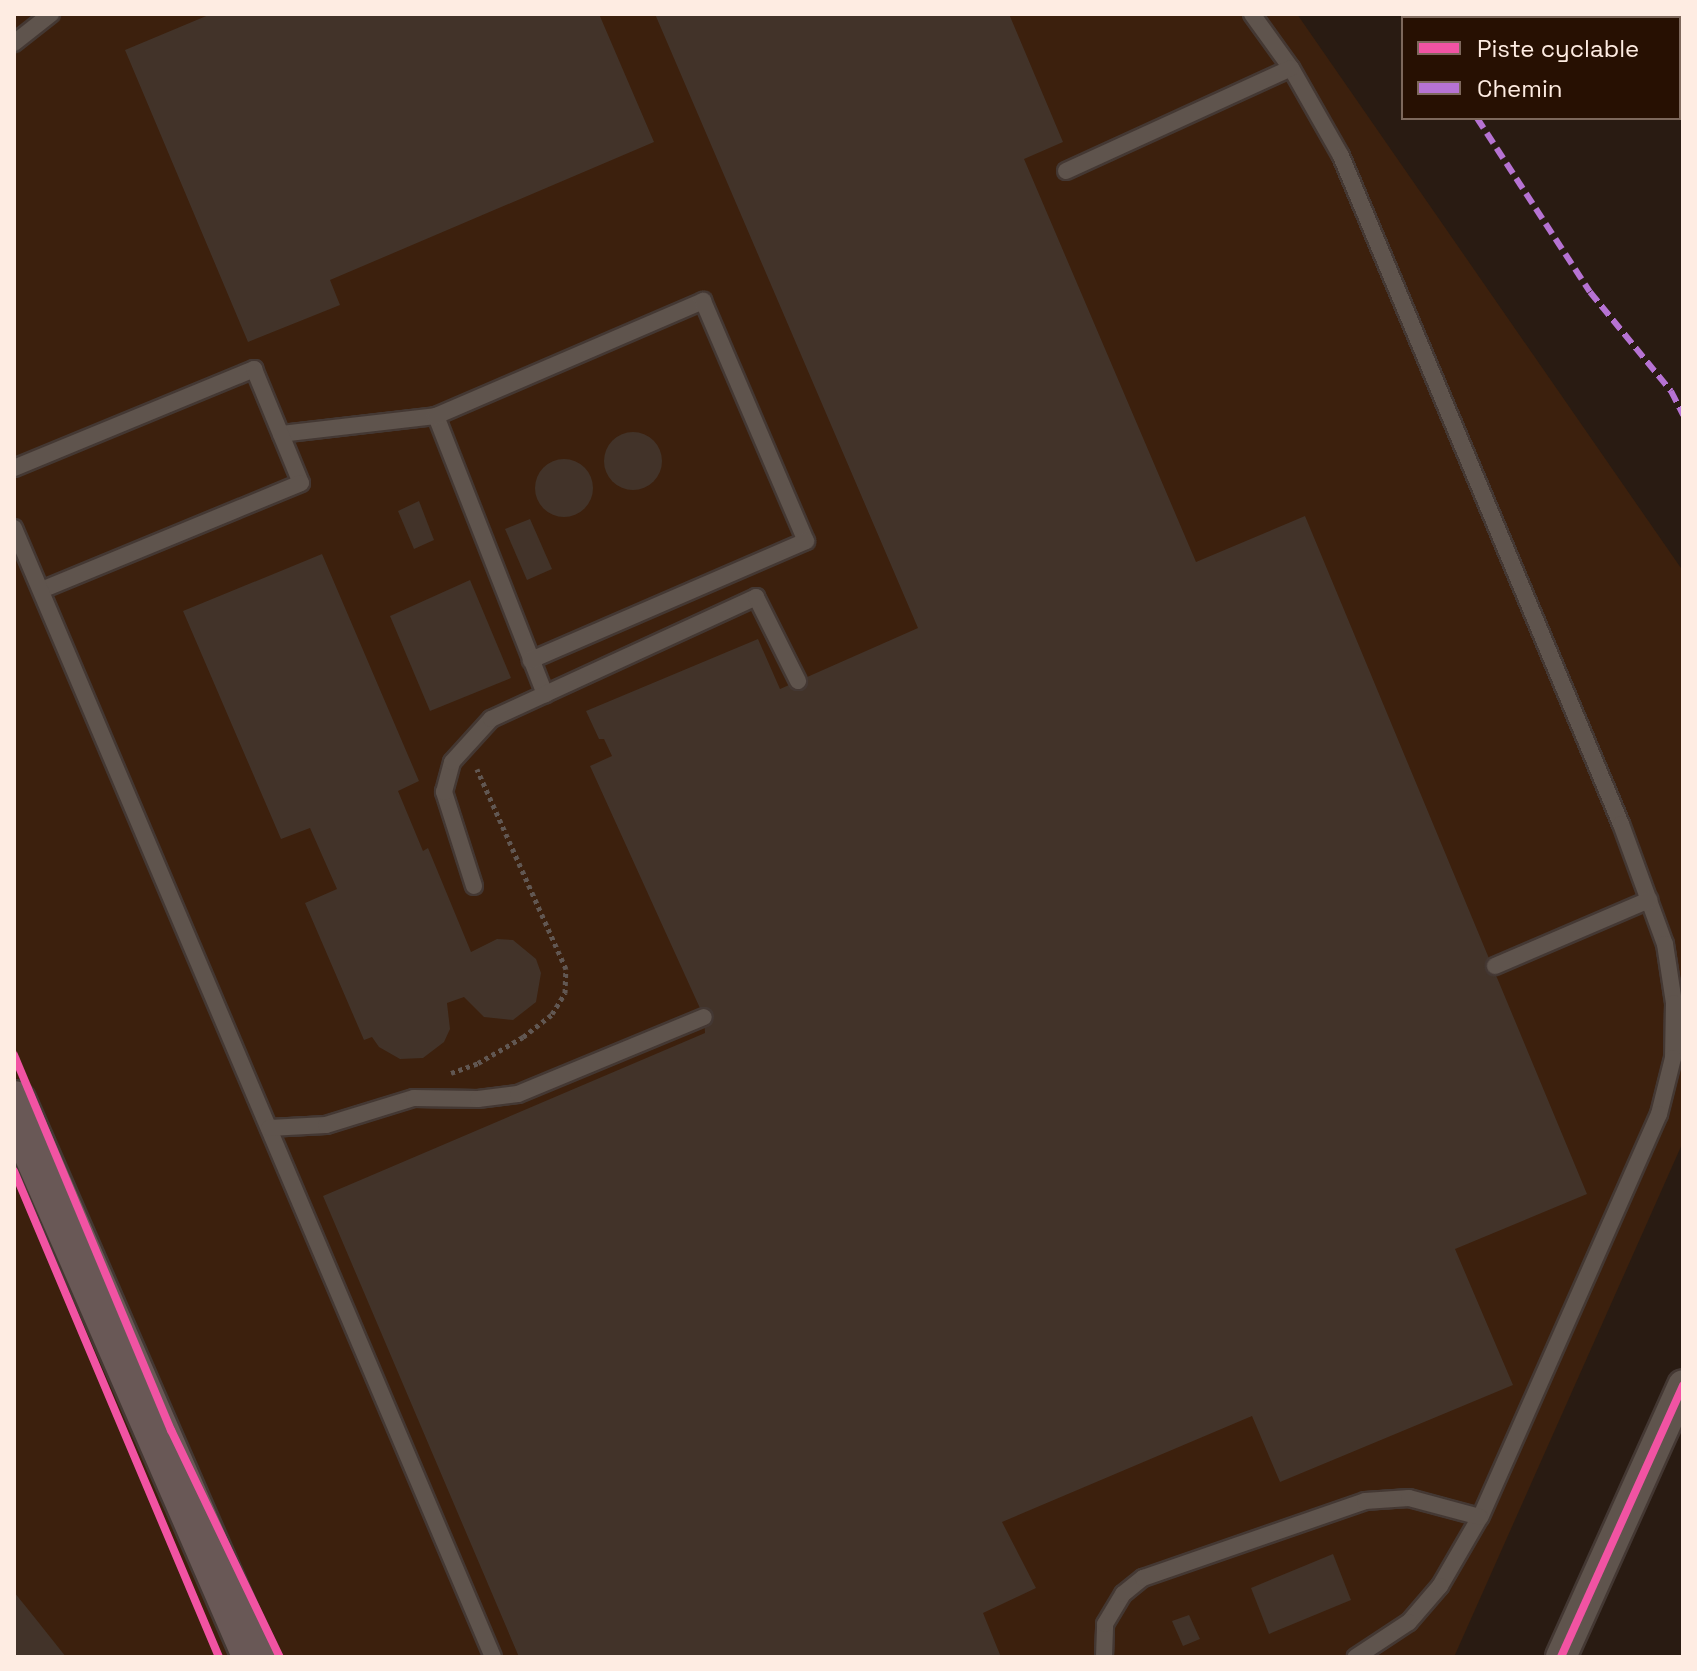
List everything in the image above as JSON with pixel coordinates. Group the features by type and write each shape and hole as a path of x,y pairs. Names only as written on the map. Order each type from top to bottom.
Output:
{"main road":[{"path":"14,1103 255,1657"}],"street":[{"path":"1561,1657 1683,1385"}],"lane":[{"path":"14,43 51,14"},
{"path":"1252,14 1291,68 1341,156 1621,824 1665,944 1674,1003 1673,1058 1659,1114 1480,1517 1440,1586 1409,1622 1356,1657"},
{"path":"1066,171 1291,68"},
{"path":"281,434 436,416 703,301 806,541 531,660"},
{"path":"14,468 254,369 301,483 41,590"},
{"path":"436,416 545,694"},
{"path":"14,528 493,1657"},
{"path":"474,886 444,792 452,762 491,719 756,597 798,681"},
{"path":"1495,966 1649,900"},
{"path":"269,1128 326,1125 414,1098 478,1099 518,1094 704,1017"},
{"path":"1104,1657 1105,1624 1123,1594 1143,1578 1365,1501 1409,1498 1480,1517"}],"path":[{"path":"414,1098 423,1083 478,1063 523,1037 552,1014 565,993 566,969 467,746"}],"shaded area":[{"path":"14,14 1297,14 1683,571 1683,1142 1454,1657 14,1657"}],"building":[{"path":"211,14 599,14 654,142 330,280 340,305 248,342 125,50"},
{"path":"655,14 1009,14 1063,142 1024,159 1196,562 1305,516 1587,1194 1455,1249 1513,1385 1280,1482 1252,1416 1002,1522 1036,1588 983,1613 1001,1657 519,1657 323,1196 705,1033 704,1017 590,766 612,756 604,739 599,739 586,711 758,639 780,689 918,628"},
{"path":"633,432 653,441 662,461 653,481 633,490 613,481 604,461 613,441"},
{"path":"564,459 575,461 584,468 591,477 591,499 584,508 575,515 564,517 553,515 544,508 537,499 535,488 537,477 544,468 553,461"},
{"path":"419,501 434,540 414,549 398,511"},
{"path":"530,519 552,569 527,580 505,529"},
{"path":"322,554 419,781 398,791 423,851 428,848 471,952 497,939 513,940 536,959 541,973 536,1002 513,1020 484,1017 464,997 447,1003 450,1029 444,1042 423,1058 400,1059 379,1047 372,1037 364,1040 305,903 337,889 310,828 281,839 183,611"},
{"path":"470,580 511,678 430,711 390,616"},
{"path":"1333,1554 1351,1600 1269,1634 1251,1588"},
{"path":"14,1592 35,1618 66,1657 14,1657"},
{"path":"1189,1615 1200,1639 1183,1646 1172,1621"}],"marked path":[{"path":"1478,120 1590,292 1671,391 1683,415"}],"cycle path":[{"path":"14,1055 171,1430 280,1657"},
{"path":"14,1171 219,1657"},
{"path":"1561,1657 1683,1385"}]}
